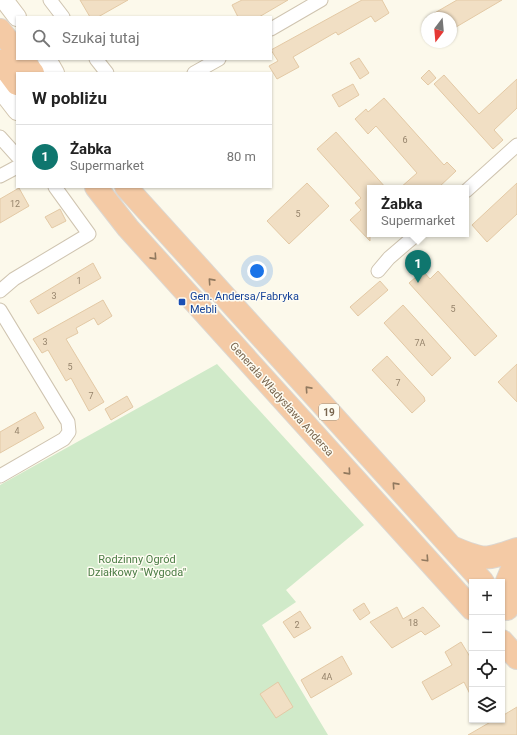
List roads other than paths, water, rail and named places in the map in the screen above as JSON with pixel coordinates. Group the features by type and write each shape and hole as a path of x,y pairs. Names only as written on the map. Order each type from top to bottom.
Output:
{"highway":[{"path":"0,30 16,51"},
{"path":"23,60 32,72"},
{"path":"0,61 16,83"},
{"path":"86,188 128,228"},
{"name":"Generała Władysława Andersa","path":"97,188 128,228 469,606"},
{"name":"19","path":"127,188 480,579"},
{"path":"451,547 485,559 504,555 517,549"},
{"path":"509,611 507,581 517,557"},
{"path":"505,644 517,658"}],"main road":[{"path":"4,0 16,16"},
{"path":"48,60 55,72"},
{"path":"0,90 16,110"}],"street":[{"path":"50,0 62,16"},
{"path":"272,28 321,0"},
{"path":"97,60 106,72"},
{"path":"196,72 217,60"},
{"path":"0,137 16,155"},
{"path":"469,188 517,145"},
{"path":"0,176 16,168"},
{"path":"0,291 14,279 89,234 56,188"},
{"path":"378,271 389,258 414,237"},
{"path":"0,310 68,422 69,432 64,440 0,476"}],"place":[{"name":"Żabka","path":"418,283"},
{"name":"Gen. Andersa/Fabryka Mebli","path":"182,302"}],"park label":[{"name":"Rodzinny Ogród Działkowy \"Wygoda\"","path":"137,565"}]}
